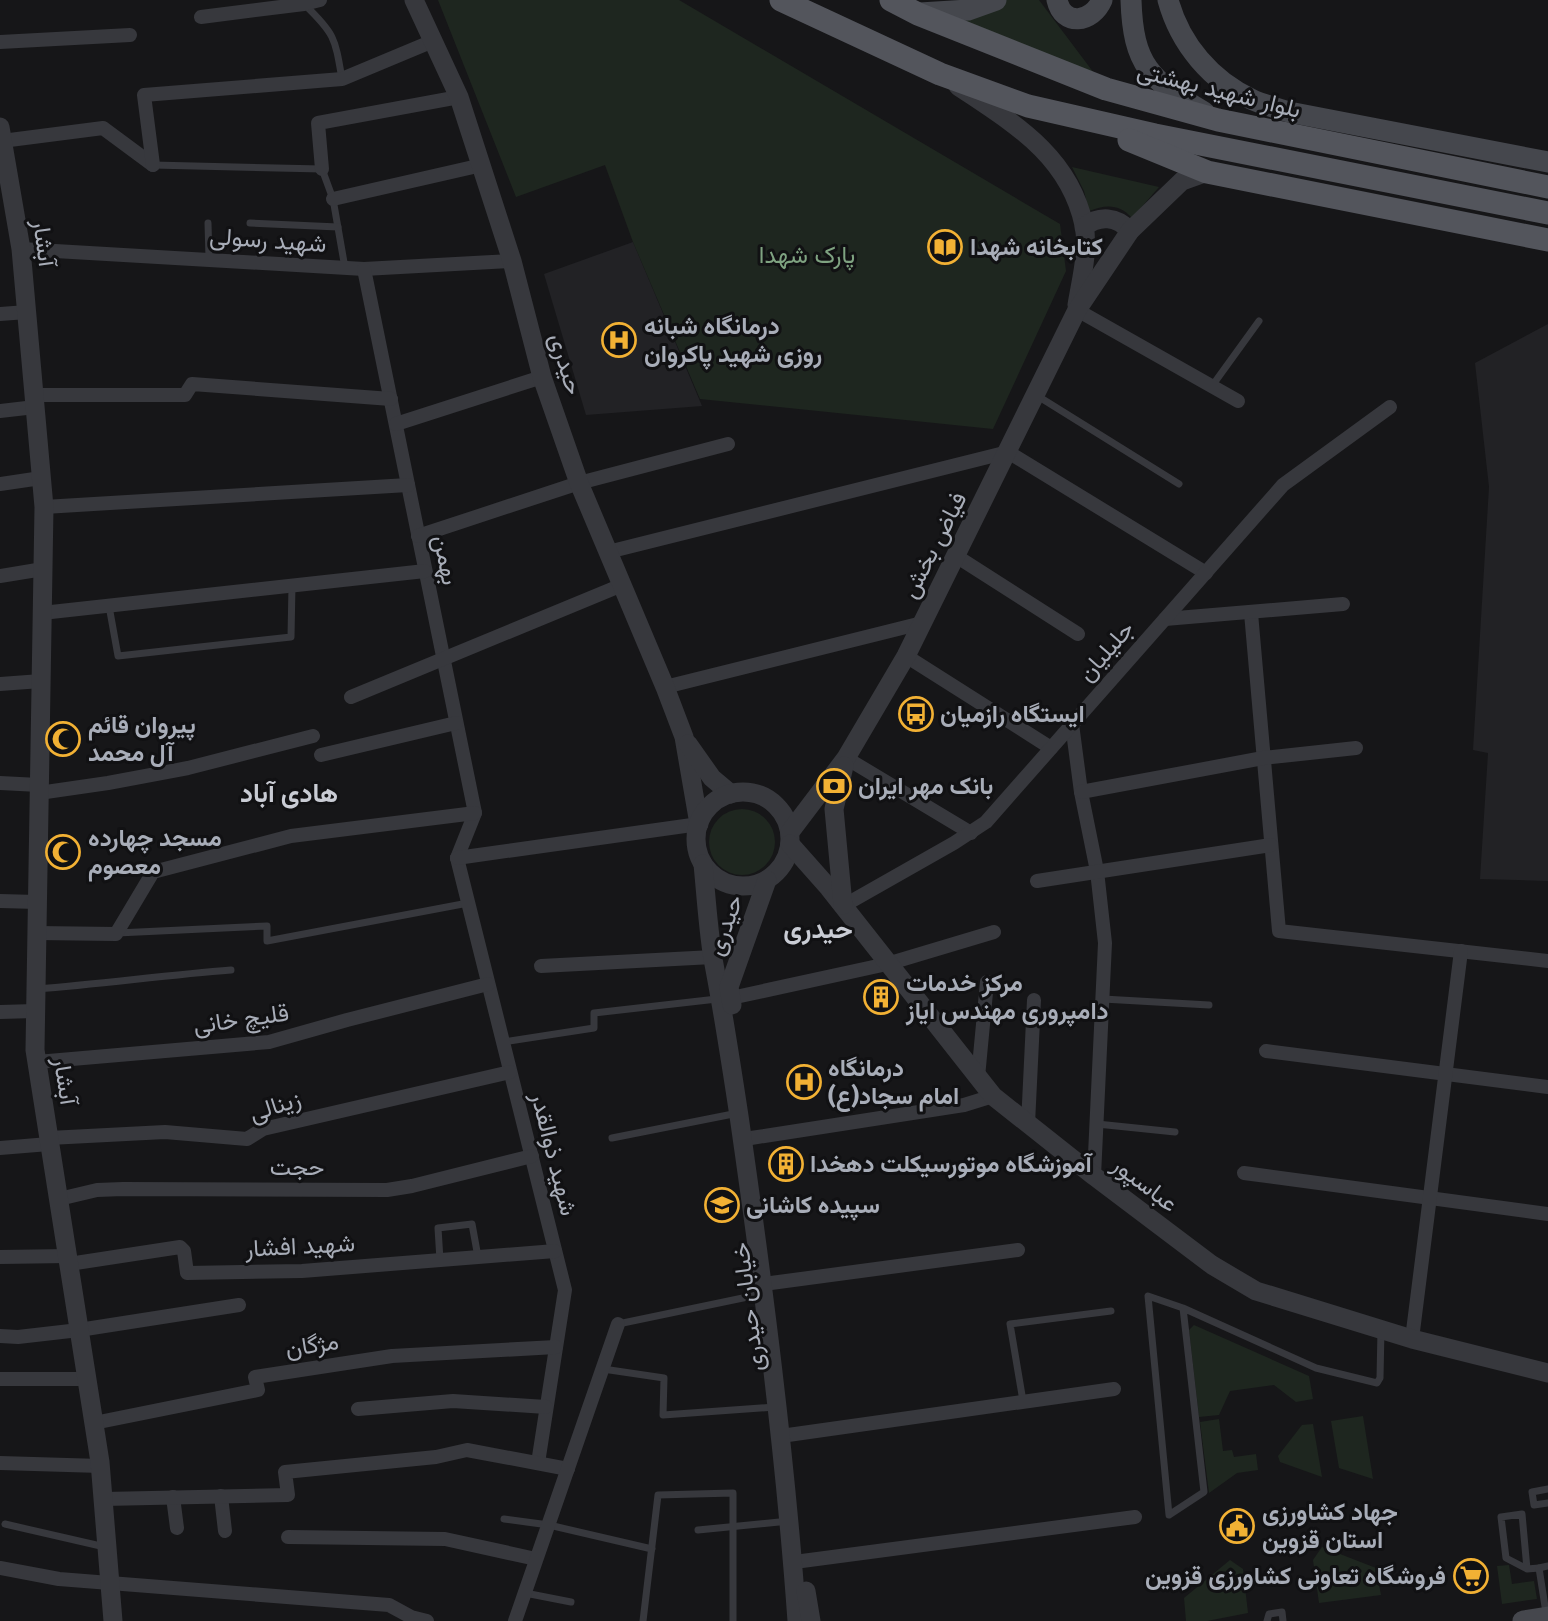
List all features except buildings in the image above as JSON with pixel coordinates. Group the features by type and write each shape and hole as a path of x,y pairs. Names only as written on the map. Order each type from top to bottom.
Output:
{"main road":[{"path":"781,0 940,74 1028,107 1548,213"},
{"name":"بلوار شهید بهشتی","path":"891,0 1106,89 1218,120 1540,186"},
{"path":"918,13 968,10 996,0"},
{"path":"1058,0 1058,5 1065,14 1076,19 1088,17 1098,10 1102,0"},
{"path":"1130,0 1132,31 1148,68 1172,93 1218,120"},
{"path":"1168,0 1173,17 1203,66 1252,100 1289,112 1548,162"},
{"path":"1070,117 1207,172 1548,240"},
{"path":"1523,1621 1547,1617"}],"street":[{"path":"201,17 320,0"},
{"name":"حیدری","path":"414,0 459,97 512,261 542,377 579,483 684,737"},
{"path":"0,42 130,35"},
{"path":"153,165 144,95 342,79 433,41"},
{"path":"940,74 1022,129 1056,163 1072,190 1084,227 1084,255 1077,310"},
{"path":"322,169 318,123 459,97"},
{"path":"1,141 103,128 153,165"},
{"name":"آبشار","path":"1,141 22,249 44,507 37,1062 101,1466 113,1621"},
{"path":"333,199 482,165"},
{"path":"1077,310 1130,231 1182,181 1207,172"},
{"path":"1084,227 1104,218 1118,221 1130,231"},
{"name":"شهید رسولی","path":"22,249 364,269 512,261"},
{"name":"بهمن","path":"364,269 475,813"},
{"path":"1077,310 1238,401"},
{"name":"فیاض بخش","path":"790,838 819,792 846,758 906,656 1077,310"},
{"path":"0,314 27,312"},
{"path":"396,424 542,377"},
{"path":"0,411 35,401 185,395 192,384 391,399"},
{"name":"جلیلیان","path":"843,906 986,822 1283,485 1390,407"},
{"path":"418,536 579,483 728,444"},
{"path":"608,551 1008,452 1206,572"},
{"path":"0,484 41,478"},
{"path":"44,507 408,485"},
{"path":"956,556 1077,634"},
{"path":"0,576 43,569"},
{"path":"42,613 425,571"},
{"path":"351,697 622,585"},
{"path":"1165,619 1343,604"},
{"path":"1251,613 1279,931 1548,961"},
{"path":"665,687 922,624"},
{"path":"906,656 1051,748"},
{"path":"0,684 41,681"},
{"path":"321,755 456,723"},
{"path":"1072,724 1081,792 1097,871 1105,943 1094,1177"},
{"path":"0,783 39,789 108,783 188,768 313,736"},
{"path":"684,737 712,778 731,794"},
{"path":"684,737 699,824"},
{"path":"1081,792 1264,758 1356,748"},
{"path":"843,906 834,809 846,758 971,833"},
{"path":"778,807 819,792"},
{"path":"703,864 712,875 732,884 754,885 767,880 779,871 787,859 790,838 786,819 768,799 756,794 731,794 711,806 699,824 696,838 703,864 713,957 725,993 887,964 994,932"},
{"path":"37,933 116,933 153,872 290,836 475,813 457,858 699,824"},
{"name":"عباسپور","path":"790,838 993,1096 1094,1177 1212,1265 1256,1291 1412,1339 1548,1373"},
{"path":"1037,881 1271,845"},
{"name":"شهید ذوالقدر","path":"457,858 565,1290 538,1463"},
{"name":"حیدری","path":"725,993 767,880"},
{"path":"0,901 37,902"},
{"path":"1412,1339 1461,951"},
{"path":"541,966 713,957"},
{"path":"978,1077 987,982"},
{"name":"قلیچ خانی","path":"37,1062 269,1042 488,984"},
{"name":"خیابان حیدری","path":"725,993 738,1113 788,1434 811,1621"},
{"name":"خیابان حیدری","path":"725,993 751,1138 797,1621"},
{"path":"1028,1124 1034,1000"},
{"path":"0,1012 36,1011"},
{"path":"1266,1051 1548,1087"},
{"name":"زینالی","path":"0,1148 49,1141 165,1132 247,1139 263,1129 510,1072"},
{"path":"751,1138 964,1105 993,1096"},
{"name":"حجت","path":"59,1199 97,1190 124,1189 387,1190 532,1156"},
{"path":"1244,1173 1548,1214"},
{"name":"شهید افشار","path":"68,1260 180,1247 184,1251 187,1273 302,1270 555,1251"},
{"path":"767,1288 1018,1250"},
{"path":"0,1257 68,1260"},
{"path":"0,1336 18,1337 79,1330 239,1305"},
{"path":"515,1621 618,1324"},
{"name":"مژگان","path":"94,1423 258,1390 255,1377 391,1356 556,1347"},
{"path":"0,1379 87,1379"},
{"path":"788,1434 1114,1390"},
{"path":"358,1409 453,1401 546,1408"},
{"path":"104,1499 288,1495 285,1472 436,1457 467,1450 568,1469"},
{"path":"0,1463 101,1466"},
{"path":"222,1496 225,1531"},
{"path":"173,1497 177,1528"},
{"path":"802,1562 1135,1517"},
{"path":"288,1537 445,1539 536,1559"},
{"path":"0,1567 59,1578 389,1605 411,1617 427,1621"}],"lane":[{"path":"302,2 324,23 335,40 342,79"},
{"path":"153,165 322,169 333,199 345,268"},
{"path":"208,223 209,258"},
{"path":"250,223 338,227"},
{"path":"1212,387 1259,321"},
{"path":"1036,395 1179,484"},
{"path":"109,606 118,656 292,637 292,585"},
{"path":"116,933 267,926 267,941 468,904"},
{"path":"36,989 231,970"},
{"path":"503,1042 594,1028 594,1013 725,993"},
{"path":"1103,999 1209,1005"},
{"path":"611,1138 738,1113"},
{"path":"1097,1124 1175,1132"},
{"path":"440,1260 438,1228 472,1224 478,1257"},
{"path":"618,1324 767,1288"},
{"path":"1183,1308 1204,1492 1169,1515 1147,1296 1183,1308 1317,1367 1377,1383 1380,1378 1381,1330"},
{"path":"1023,1401 1010,1324 1111,1311"},
{"path":"603,1369 664,1378 663,1415 776,1407"},
{"path":"1548,1489 1532,1492 1534,1505 1548,1503"},
{"path":"643,1621 658,1495 733,1493 733,1621"},
{"path":"1527,1569 1522,1514 1501,1517 1506,1558 1527,1569 1548,1566"},
{"path":"504,1518 549,1524 652,1549"},
{"path":"698,1530 789,1521"},
{"path":"5,1524 109,1548"},
{"path":"1539,1568 1547,1617"},
{"path":"525,1592 571,1602"},
{"path":"1267,1621 1269,1614 1282,1612 1283,1621"}],"shaded area":[{"name":"درمانگاه شبانه روزی شهید پاکروان","path":"633,242 702,406 586,415 544,274"},
{"path":"1548,324 1548,881 1480,879 1488,753 1473,750 1489,487 1475,363"}],"green space":[{"name":"پارک شهدا","path":"438,0 679,0 1060,224 1066,271 993,429 700,399 633,242 605,165 516,197"},
{"path":"996,0 1039,0 1106,89 918,14"},
{"path":"1072,167 1159,187 1132,218 1123,210 1112,207 1089,211 1084,191"},
{"path":"742,809 765,819 775,842 765,865 742,875 719,865 709,842 719,819"},
{"path":"1194,1325 1309,1376 1313,1399 1296,1402 1274,1385 1230,1391 1219,1415 1199,1417 1189,1330"},
{"path":"1363,1416 1373,1479 1339,1468 1331,1421"},
{"path":"1219,1419 1223,1451 1232,1450 1234,1457 1256,1454 1258,1470 1237,1473 1209,1493 1200,1422"},
{"path":"1313,1424 1322,1477 1280,1462 1278,1456 1302,1425"},
{"path":"1322,1547 1376,1568 1381,1595 1319,1603 1313,1560"},
{"path":"1230,1560 1243,1569 1248,1613 1207,1621 1186,1621 1184,1598"},
{"path":"1509,1565 1512,1584 1534,1581 1537,1599 1502,1604 1497,1566"}],"place":[{"name":"کتابخانه شهدا","path":"945,247"},
{"name":"درمانگاه شبانه روزی شهید پاکروان","path":"619,340"},
{"name":"ایستگاه رازمیان","path":"916,714"},
{"name":"پیروان قائم آل محمد","path":"63,739"},
{"name":"بانک مهر ایران","path":"834,786"},
{"name":"مسجد چهارده معصوم","path":"63,852"},
{"name":"مرکز خدمات دامپروری مهندس ایاز","path":"881,997"},
{"name":"درمانگاه امام سجاد(ع)","path":"804,1082"},
{"name":"آموزشگاه موتورسیکلت دهخدا","path":"786,1164"},
{"name":"سپیده کاشانی","path":"722,1205"},
{"name":"جهاد کشاورزی استان قزوین","path":"1237,1526"},
{"name":"فروشگاه تعاونی کشاورزی قزوین","path":"1471,1576"}],"district":[{"name":"هادی آباد","path":"289,793"},
{"name":"حیدری","path":"818,929"}]}
